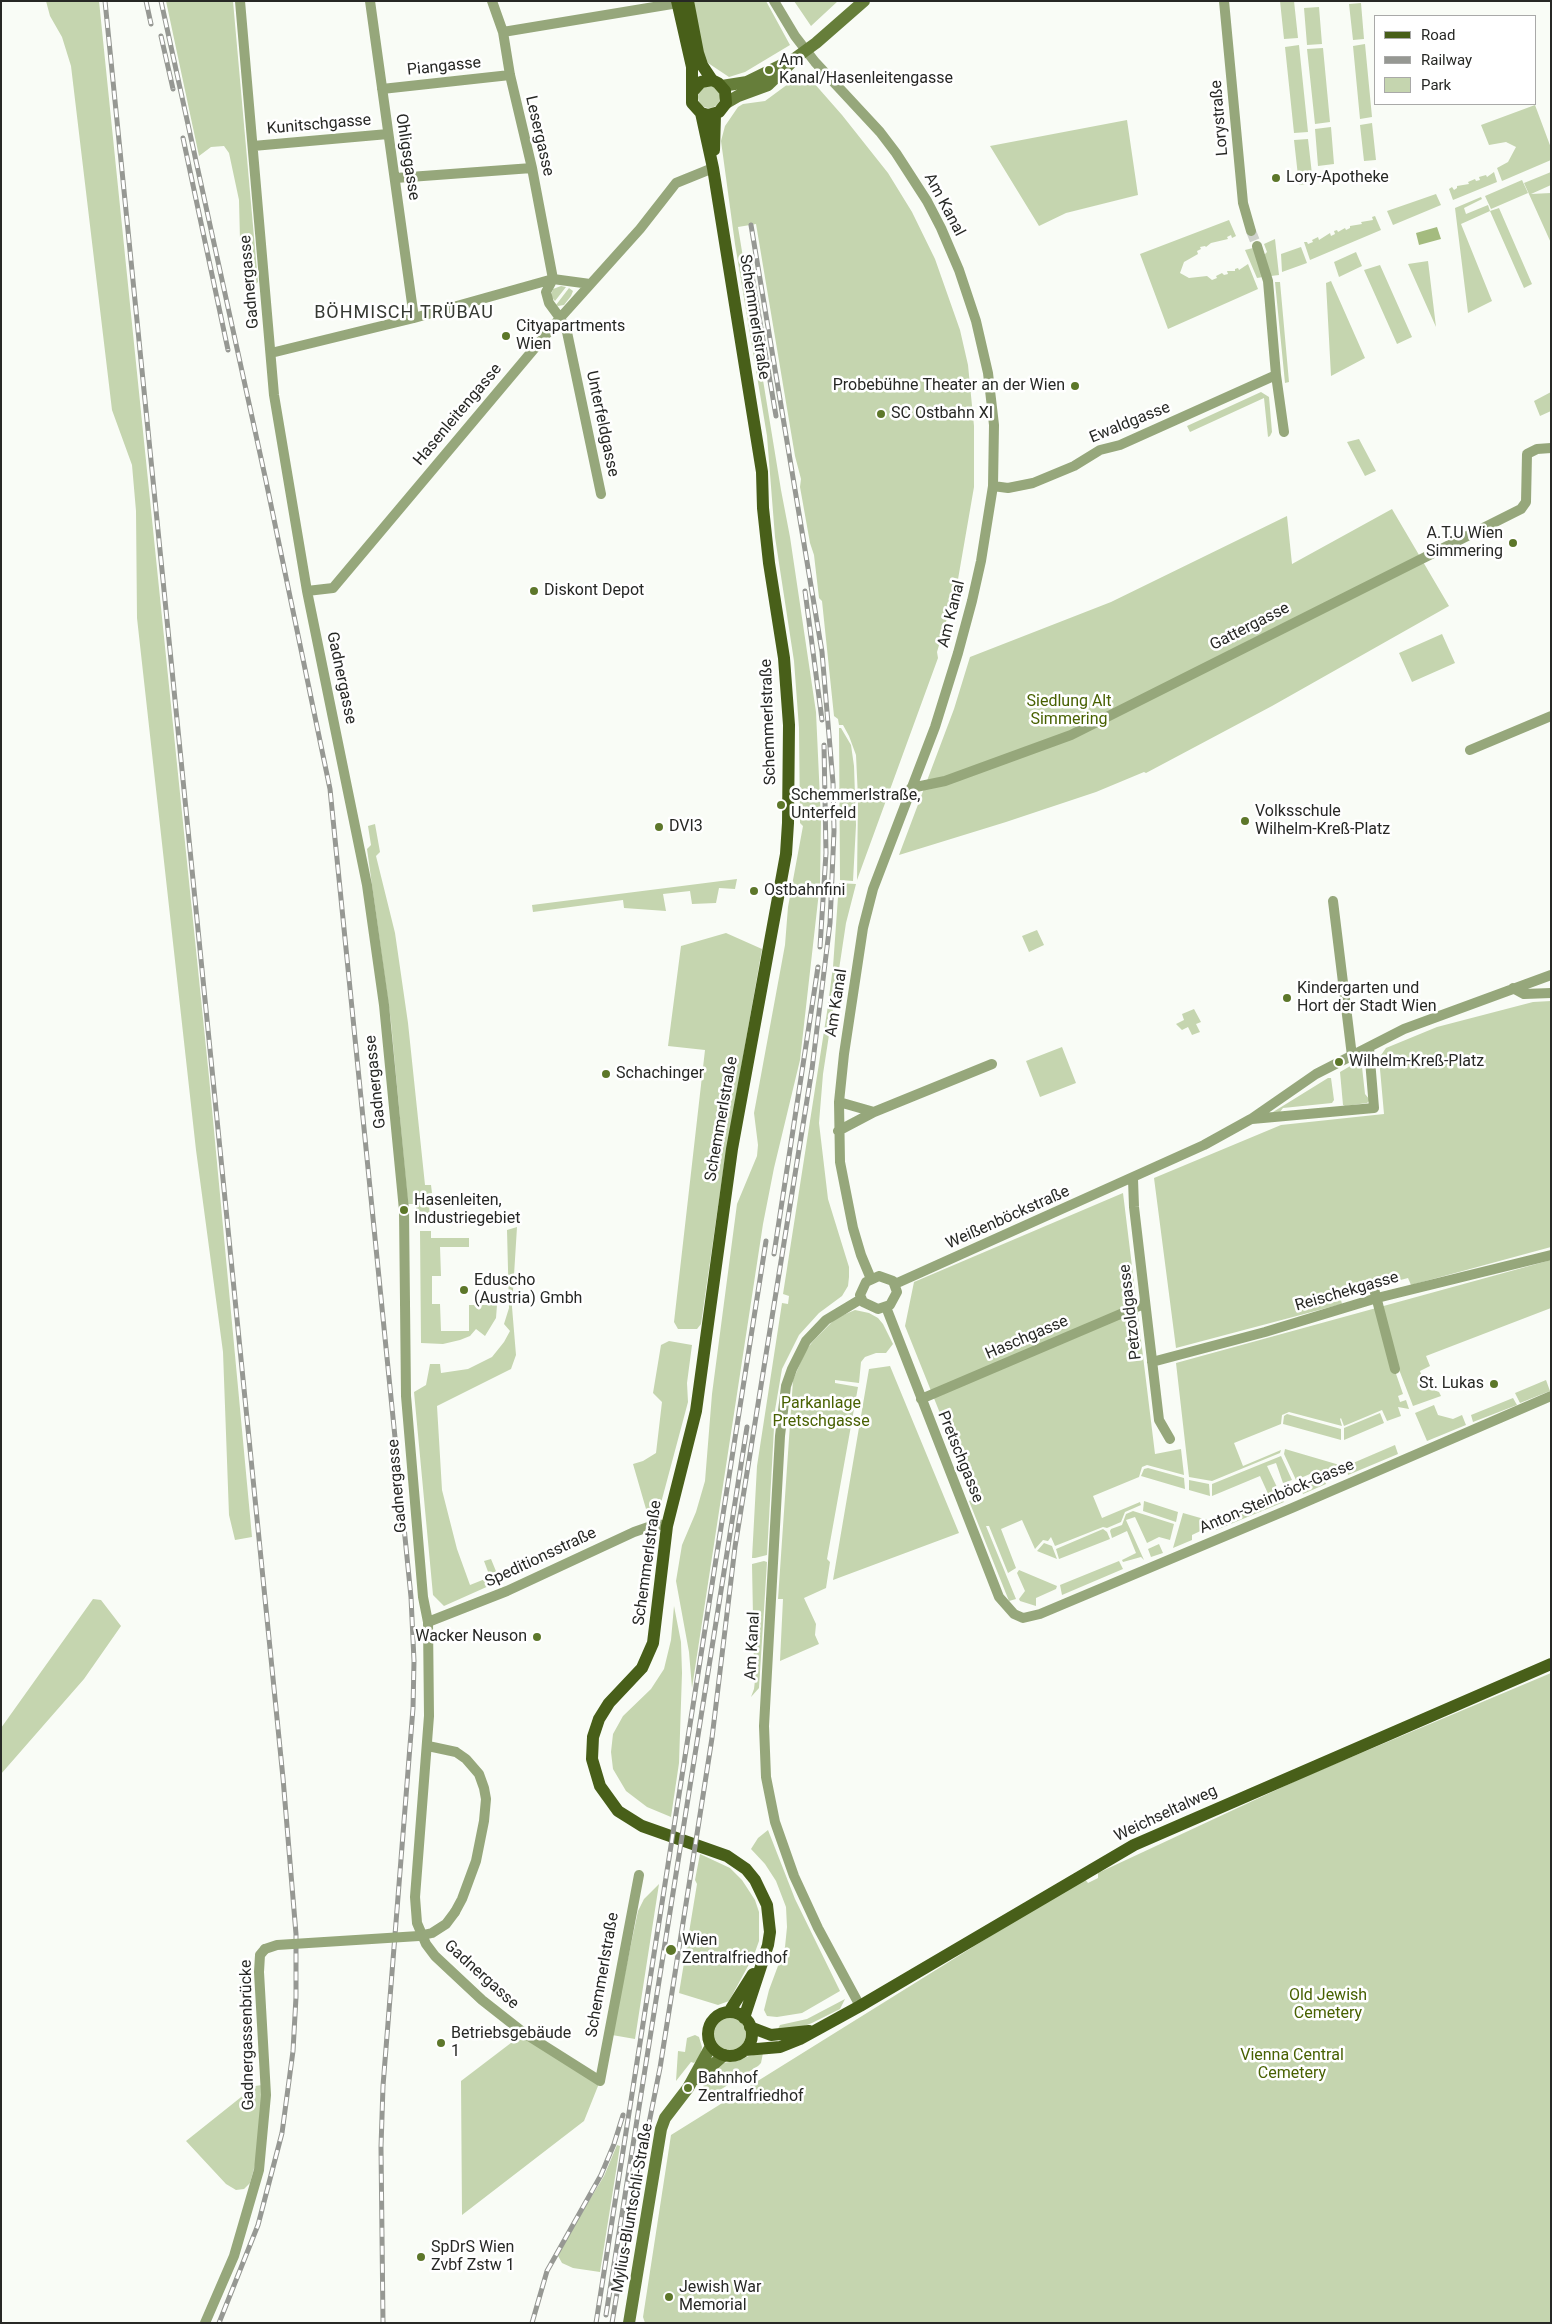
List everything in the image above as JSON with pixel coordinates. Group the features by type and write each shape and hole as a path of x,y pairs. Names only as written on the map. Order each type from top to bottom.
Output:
{"main road":[{"path":"682,2 702,65 726,97 726,103 715,114 701,113 692,103 692,67 682,2"},
{"path":"693,91 701,82 717,83"},
{"name":"Schemmerlstraße","path":"701,113 713,168 756,428 762,472 763,508 769,563 784,658 789,726 786,854 732,1149 697,1402 667,1526 653,1643 642,1668 609,1703 599,1719 592,1747 594,1773 608,1801 618,1811 632,1821 727,1856 746,1869 755,1880 767,1905 770,1919 768,1945 762,1960 747,2023"},
{"name":"Schemmerlstraße","path":"713,168 715,114"},
{"name":"Weichseltalweg","path":"724,2055 738,2054 745,2050 786,2045 860,2006 1134,1845 1551,1664"},
{"path":"724,2055 711,2046 708,2036 710,2025 717,2016 729,2012 762,1960"},
{"name":"Weichseltalweg","path":"729,2012 771,2035 813,2031"},
{"path":"745,2050 751,2039 747,2023"}],"street":[{"name":"Gadnergasse","path":"240,1 274,396 307,591 367,885 384,1005 404,1210 406,1396 423,1597 428,1622 428,1746 415,1897 417,1923 426,1944 446,1968 482,2000 530,2036 600,2081"},
{"name":"Ohligsgasse","path":"370,1 414,318"},
{"name":"Lesergasse","path":"492,1 503,32 510,75 532,168 554,279"},
{"name":"Am Kanal","path":"774,1 806,51 880,132 927,201 951,249 976,321 988,373 994,425 993,486 981,561 958,653 934,726 881,866 868,909 844,1054 839,1102 840,1162 850,1215 861,1255 871,1279"},
{"path":"717,83 747,82 794,59 864,1"},
{"name":"Lorystraße","path":"1224,1 1243,203 1251,231"},
{"path":"503,32 682,2"},
{"path":"726,103 738,96 768,85 794,59"},
{"name":"Piangasse","path":"382,89 510,75"},
{"name":"Kunitschgasse","path":"253,146 388,134"},
{"path":"396,178 532,168"},
{"name":"Hasenleitengasse","path":"307,591 333,588 560,318 640,229 676,183 713,168"},
{"path":"1257,246 1268,282 1276,375 1284,432"},
{"path":"271,353 414,318 554,279 590,284"},
{"name":"Unterfeldgasse","path":"554,279 546,292 549,303 567,332 601,494"},
{"name":"Ewaldgasse","path":"993,486 1008,488 1033,482 1074,466 1100,450 1120,445 1276,375"},
{"name":"Gattergasse","path":"911,788 945,781 1070,735 1521,509 1526,502 1527,454 1537,449 1551,448"},
{"path":"1470,750 1551,716"},
{"path":"1333,901 1352,1056"},
{"path":"1133,1179 1204,1145 1251,1119 1309,1078 1404,1029 1551,974"},
{"path":"1513,988 1524,994 1551,992"},
{"path":"1251,1119 1374,1108 1369,1048"},
{"path":"838,1130 874,1112 992,1064"},
{"path":"839,1102 874,1112"},
{"name":"Weißenböckstraße","path":"895,1284 1133,1179"},
{"name":"Petzoldgasse","path":"1133,1179 1144,1304 1159,1420 1170,1438"},
{"name":"Reischekgasse","path":"1152,1362 1265,1332 1377,1298 1551,1254"},
{"path":"884,1277 895,1284 897,1292 895,1298 886,1307 872,1307 861,1299 861,1290 871,1279 884,1277"},
{"path":"1373,1285 1395,1369"},
{"name":"Am Kanal","path":"860,2006 818,1928 794,1876 775,1822 766,1777 764,1726 779,1453 786,1386 799,1354 810,1336 826,1320 861,1299"},
{"name":"Haschgasse","path":"921,1399 1144,1304"},
{"name":"Pretschgasse","path":"886,1307 999,1597 1014,1614"},
{"name":"Anton-Steinböck-Gasse","path":"1014,1614 1023,1618 1040,1614 1551,1396"},
{"name":"Speditionsstraße","path":"428,1622 507,1592 641,1529 657,1524 667,1526"},
{"name":"Gadnergassenbrücke","path":"205,2323 234,2256 259,2170 266,2095 259,1972 260,1955 265,1949 277,1945 432,1934 446,1924 455,1912 470,1878 476,1861 484,1821 486,1799 484,1788 479,1774 466,1759 456,1752 428,1746"},
{"name":"Schemmerlstraße","path":"600,2081 639,1875"},
{"name":"Mylius-Bluntschli-Straße","path":"632,2319 659,2136 666,2118 688,2088 711,2046"},
{"name":"Mylius-Bluntschli-Straße","path":"688,2088 724,2055"}],"green space":[{"path":"46,1 99,1 209,1077 252,1537 235,1540 229,1515 223,1352 196,1150 137,618 136,511 132,465 112,410 71,66 62,37 50,16"},
{"path":"166,1 233,1 258,282 253,286 250,283 240,240 239,200 229,153 224,146 211,147 199,156"},
{"path":"692,1 766,1 790,45 745,72 729,77 705,61"},
{"path":"794,1 838,1 811,26"},
{"path":"1280,1 1294,1 1298,38 1284,39"},
{"path":"1361,3 1364,39 1353,40 1349,4"},
{"path":"1319,7 1322,44 1307,45 1304,8"},
{"path":"1365,44 1372,117 1360,119 1353,46"},
{"path":"1299,45 1308,132 1294,133 1285,47"},
{"path":"1323,48 1330,122 1315,124 1307,49"},
{"name":"SC Ostbahn XI","path":"803,73 806,74 842,115 888,173 912,212 935,259 960,330 968,365 974,426 974,487 957,585 937,652 938,658 857,880 858,798 856,755 843,725 839,725 838,719 834,716 822,601 819,598 814,555 800,487 801,479 795,456 756,224 738,227 790,537 816,712 821,821 820,883 800,1060 774,1168 763,1224 692,1688 689,1652 676,1581 682,1545 696,1512 705,1481 712,1394 737,1204 757,1156 758,1145 754,1113 785,945 788,907 803,826 800,823 799,728 794,661 775,537 767,436 735,244 721,141 725,126 738,107 743,104 765,101"},
{"path":"709,86 717,89 720,97 717,105 709,108 701,105 698,97 701,89"},
{"path":"1535,105 1551,148 1551,160 1502,181 1497,168 1508,162 1516,147 1506,142 1489,145 1481,125"},
{"path":"1127,120 1138,195 1066,213 1039,226 990,146"},
{"path":"1372,123 1376,160 1364,161 1360,125"},
{"path":"1331,127 1334,164 1318,166 1315,129"},
{"path":"1308,139 1313,183 1299,185 1294,140"},
{"path":"1494,172 1497,182 1453,200 1449,189 1452,187 1454,190 1457,186 1469,184 1468,182 1475,179 1476,181 1480,180 1479,177 1486,175 1487,177"},
{"path":"1551,172 1551,185 1531,194 1551,193 1551,243 1524,183"},
{"path":"1522,180 1528,193 1491,209 1485,196"},
{"path":"1436,194 1441,205 1393,225 1387,211"},
{"path":"1481,197 1482,199 1464,208 1466,214 1488,205 1490,211 1461,224 1492,301 1468,313 1455,208"},
{"path":"1499,208 1532,284 1524,288 1490,211"},
{"path":"1375,216 1381,230 1310,260 1304,242 1308,244 1318,237 1319,240 1330,233 1331,236 1335,234 1334,231 1337,230 1338,232 1345,228 1346,230 1350,226 1373,220 1372,217"},
{"path":"1229,220 1236,236 1232,238 1231,235 1227,237 1228,239 1211,243 1206,247 1200,247 1201,249 1197,251 1198,254 1184,262 1180,273 1189,278 1207,276 1212,280 1222,273 1224,275 1228,274 1227,271 1235,271 1238,268 1239,270 1248,264 1258,289 1168,329 1140,254"},
{"path":"1275,239 1279,275 1271,276 1264,255 1267,252 1264,244"},
{"path":"1301,247 1307,263 1282,272 1281,254"},
{"path":"1253,248 1263,277 1257,278 1245,250"},
{"path":"1356,252 1362,266 1339,277 1334,262"},
{"path":"1428,261 1436,327 1408,264"},
{"path":"1380,265 1412,337 1397,344 1364,270"},
{"path":"1331,281 1365,358 1331,376 1326,283"},
{"path":"1275,282 1280,282 1289,382 1285,383"},
{"path":"561,286 566,287 555,301 551,296 553,289"},
{"path":"569,288 573,291 571,296 564,305 556,305"},
{"path":"1261,392 1269,397 1272,432 1270,436 1268,437 1264,398 1190,432 1187,426"},
{"path":"1551,392 1551,411 1540,416 1534,401"},
{"path":"1359,439 1376,471 1365,476 1347,442"},
{"name":"Siedlung Alt Simmering","path":"1392,509 1449,606 1272,706 1146,773 1144,772 1096,792 1006,822 899,855 954,709 970,657 1111,602 1287,516 1292,564"},
{"path":"1442,634 1455,663 1412,682 1399,653"},
{"path":"839,728 841,728 851,745 854,766 856,825 853,881 840,880"},
{"path":"375,824 380,852 376,856 395,933 408,1023 425,1185 431,1185 432,1193 428,1194 430,1217 422,1219 413,1219 413,1214 416,1214 416,1204 408,1204 391,1022 367,849 371,845 368,826"},
{"path":"737,879 735,889 719,888 716,903 692,904 690,891 663,894 666,911 624,908 623,900 533,912 532,905"},
{"path":"839,883 856,884 846,923 823,1074 819,1123 828,1199 849,1267 848,1286 842,1296 819,1313 799,1335 782,1369 775,1410 767,1555 752,1558 757,1466 782,1303 788,1304 789,1296 783,1294 827,1012 833,967"},
{"path":"1037,930 1044,945 1029,952 1022,936"},
{"path":"726,933 762,949 724,1165 701,1324 697,1329 678,1329 674,1322 705,1050 668,1046 681,946"},
{"path":"1551,1001 1551,1247 1411,1285 1408,1278 1340,1296 1342,1304 1176,1348 1154,1178 1281,1125 1384,1114 1379,1058 1386,1048 1437,1027 1533,1002"},
{"path":"1194,1009 1201,1022 1196,1024 1200,1032 1192,1035 1188,1027 1182,1030 1176,1024 1184,1020 1182,1014"},
{"path":"1062,1047 1076,1083 1040,1097 1026,1061"},
{"path":"1364,1058 1365,1062 1362,1067 1365,1094 1370,1100 1367,1103 1345,1106 1343,1105 1340,1072"},
{"path":"1328,1078 1331,1078 1334,1100 1332,1103 1283,1108 1280,1112 1273,1112"},
{"path":"1123,1193 1155,1454 1181,1449 1184,1475 1147,1465 1142,1467 1139,1477 1093,1496 1102,1518 1140,1502 1141,1505 1125,1512 1121,1522 1055,1546 1051,1537 1048,1541 1043,1540 1035,1549 1022,1520 1001,1529 1016,1568 1008,1573 989,1526 986,1526 1016,1599 1009,1601 969,1501 974,1498 905,1326 914,1282"},
{"path":"517,1227 512,1307 516,1355 511,1369 437,1406 442,1490 457,1549 470,1585 490,1577 484,1561 491,1559 500,1581 444,1606 433,1595 414,1392 426,1385 430,1364 440,1364 441,1373 468,1369 492,1357 504,1342 510,1331 504,1324 509,1308 507,1230"},
{"path":"420,1231 431,1231 431,1238 469,1238 469,1247 440,1247 441,1276 432,1276 432,1304 440,1304 441,1331 469,1331 469,1305 497,1305 496,1318 485,1336 476,1329 470,1336 460,1340 443,1344 421,1343"},
{"path":"1551,1260 1551,1308 1426,1356 1430,1366 1420,1371 1426,1387 1439,1392 1441,1396 1413,1406 1398,1367 1394,1368 1403,1394 1398,1396 1400,1402 1406,1400 1409,1409 1398,1407 1401,1416 1387,1421 1382,1410 1344,1426 1341,1418 1342,1426 1289,1412 1282,1415 1281,1424 1234,1443 1243,1466 1281,1450 1280,1453 1212,1481 1189,1477 1176,1363"},
{"name":"Parkanlage Pretschgasse","path":"855,1310 869,1313 878,1318 893,1344 886,1353 876,1353 865,1357 861,1362 859,1383 835,1380 835,1383 858,1387 827,1559 830,1562 826,1588 804,1598 816,1624 815,1635 819,1644 780,1661 783,1599 778,1599 793,1380 806,1350 814,1340 836,1318"},
{"path":"669,1341 692,1345 687,1383 688,1402 661,1503 657,1510 646,1509 633,1464 643,1461 656,1453 662,1402 653,1393 661,1345"},
{"path":"890,1366 959,1533 833,1580 869,1369"},
{"path":"1546,1380 1550,1391 1520,1403 1515,1393"},
{"path":"1513,1398 1517,1405 1473,1422 1471,1415"},
{"path":"1434,1405 1438,1415 1453,1419 1462,1415 1466,1425 1427,1441 1415,1413"},
{"path":"1380,1413 1384,1423 1344,1440 1344,1428"},
{"path":"1287,1414 1341,1429 1341,1440 1283,1424 1284,1416"},
{"path":"1395,1445 1398,1454 1348,1475 1346,1466"},
{"path":"1285,1449 1343,1466 1342,1469 1325,1480 1326,1484 1303,1494 1300,1485 1313,1479 1310,1474 1296,1480 1284,1454"},
{"path":"1281,1456 1292,1480 1283,1483 1276,1463 1267,1466 1284,1502 1216,1530 1214,1521 1270,1498 1260,1476 1212,1496 1212,1484"},
{"path":"1148,1468 1184,1478 1185,1489 1141,1476 1144,1469"},
{"path":"1189,1480 1209,1484 1210,1496 1189,1490"},
{"path":"1144,1501 1178,1512 1176,1522 1143,1511"},
{"path":"1133,1511 1174,1524 1170,1540 1159,1537 1147,1543 1135,1517 1126,1520 1144,1560 1141,1557 1123,1562 1122,1560 1136,1553 1127,1531 1112,1538 1110,1531 1122,1525 1126,1514"},
{"path":"1183,1513 1211,1521 1211,1526 1192,1535 1192,1540 1173,1548"},
{"path":"1103,1529 1107,1532 1110,1539 1059,1559 1056,1549"},
{"path":"1044,1543 1052,1546 1057,1559 1037,1551"},
{"path":"1159,1544 1163,1553 1151,1557 1148,1549"},
{"path":"1119,1561 1123,1569 1062,1595 1060,1585"},
{"path":"767,1562 759,1688 751,1697 756,1671 754,1670 752,1564"},
{"path":"1019,1570 1057,1586 1056,1589 1036,1598 1036,1606 1020,1601 1019,1599 1025,1591 1017,1573"},
{"path":"93,1599 101,1600 121,1626 84,1679 1,1774 1,1728"},
{"path":"674,1606 681,1642 682,1673 679,1763 671,1817 647,1807 626,1791 613,1769 611,1752 613,1734 623,1716 651,1689 664,1669 671,1640"},
{"name":"Old Jewish Cemetery","path":"1551,1673 1551,2323 645,2323 643,2317 671,2135 1085,1879 1088,1883 1098,1878 1098,1873 1304,1777"},
{"path":"768,1830 795,1899 840,1991 802,2013 777,2017 767,2016 764,2010 769,1990 785,1947 786,1907 776,1881 765,1864 751,1849 758,1838"},
{"path":"700,1854 730,1868 742,1880 755,1900 759,1912 759,1941 754,1955 729,2001 718,2005 679,1993 697,1884 695,1880"},
{"path":"659,1884 635,2039 612,2035 638,1911 644,1899"},
{"path":"845,1999 840,2009 812,2023 802,2027 777,2031 780,2025 807,2019"},
{"path":"729,2017 736,2018 741,2022 745,2027 745,2041 741,2046 736,2050 729,2051 722,2050 717,2046 713,2041 712,2034 713,2027 717,2022 722,2018"},
{"path":"524,2033 600,2081 584,2121 462,2215 461,2081"},
{"path":"695,2035 699,2037 702,2047 700,2057 694,2063 691,2062 676,2081 678,2051 685,2052 687,2038"},
{"path":"763,2053 761,2063 758,2066 704,2100 698,2099 705,2088 703,2086 708,2076 722,2063 737,2061"},
{"path":"262,2085 258,2154 250,2183 244,2189 236,2190 226,2184 186,2141 255,2086"},
{"path":"617,2145 620,2146 600,2272 573,2268 562,2263 557,2254 604,2176"}],"shaded area":[{"path":"1437,227 1441,239 1419,245 1416,233"}],"tunnel":[{"path":"1251,231 1257,246"}],"railway":[{"path":"105,1 283,1778 296,1934 296,1997 293,2051 282,2133 258,2225 219,2323"},
{"path":"146,1 151,24"},
{"path":"161,1 266,481 330,789 411,1597 414,1661 413,1708 383,2086 381,2147 383,2323"},
{"path":"161,36 173,89"},
{"path":"183,138 228,350"},
{"path":"612,2323 627,2233 660,2068 712,1738 735,1547 812,1069 830,923 834,831 833,783 822,652 751,225"},
{"path":"749,258 776,416"},
{"path":"805,591 822,720"},
{"path":"820,947 826,853 824,745"},
{"path":"774,1254 818,967"},
{"path":"596,2323 766,1241"},
{"path":"606,2315 747,1427"},
{"path":"532,2323 547,2271 601,2175 614,2144 623,2115"}],"place":[{"name":"Am Kanal/Hasenleitengasse","path":"769,70"},
{"name":"Lory-Apotheke","path":"1276,178"},
{"name":"Cityapartments Wien","path":"506,336"},
{"name":"Probebühne Theater an der Wien","path":"1075,386"},
{"name":"SC Ostbahn XI","path":"881,414"},
{"name":"A.T.U Wien Simmering","path":"1513,543"},
{"name":"Diskont Depot","path":"534,591"},
{"name":"Schemmerlstraße, Unterfeld","path":"781,805"},
{"name":"Volksschule Wilhelm-Kreß-Platz","path":"1245,821"},
{"name":"DVI3","path":"659,827"},
{"name":"Ostbahnfini","path":"754,891"},
{"name":"Kindergarten und Hort der Stadt Wien","path":"1287,998"},
{"name":"Wilhelm-Kreß-Platz","path":"1339,1062"},
{"name":"Schachinger","path":"606,1074"},
{"name":"Hasenleiten, Industriegebiet","path":"404,1210"},
{"name":"Eduscho (Austria) Gmbh","path":"464,1290"},
{"name":"St. Lukas","path":"1494,1384"},
{"name":"Wacker Neuson","path":"537,1637"},
{"name":"Wien Zentralfriedhof","path":"671,1950"},
{"name":"Betriebsgebäude 1","path":"441,2043"},
{"name":"Bahnhof Zentralfriedhof","path":"688,2088"},
{"name":"SpDrS Wien Zvbf Zstw 1","path":"421,2257"},
{"name":"Jewish War Memorial","path":"669,2297"}],"district":[{"name":"BÖHMISCH TRÜBAU","path":"404,313"}],"park label":[{"name":"Vienna Central Cemetery","path":"1292,2065"}]}
